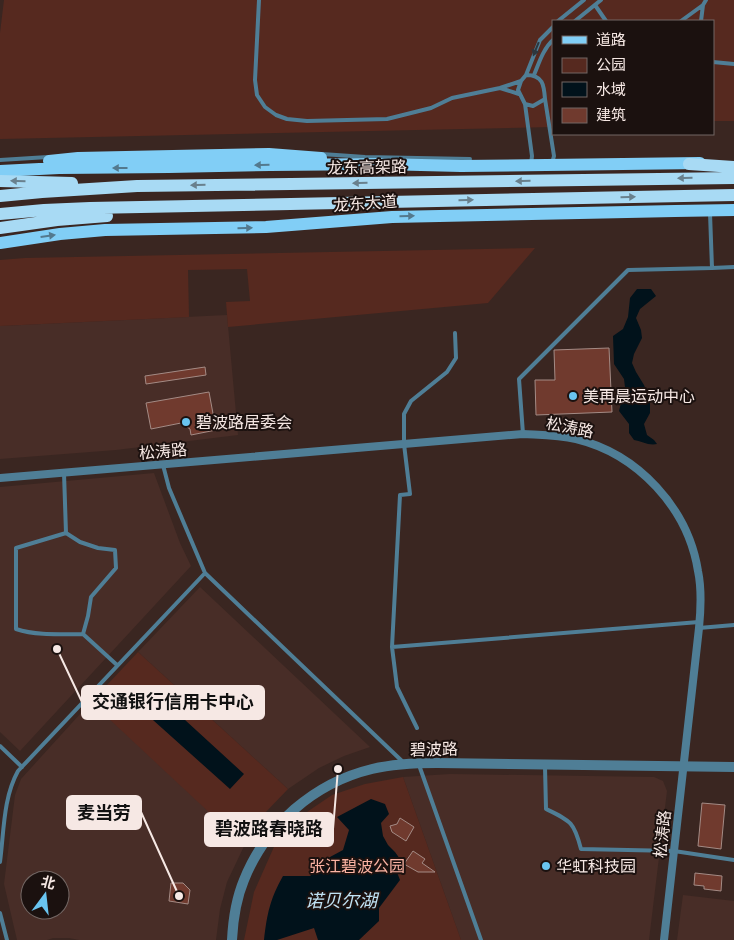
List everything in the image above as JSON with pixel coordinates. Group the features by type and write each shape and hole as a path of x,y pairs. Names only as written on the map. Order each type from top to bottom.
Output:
{"highway":[{"path":"689,164 734,167"},
{"name":"龙东高架路","path":"0,196 137,186 734,178"},
{"path":"0,181 137,186"},
{"path":"0,214 44,210 224,205 734,195"},
{"path":"690,196 734,201"},
{"path":"0,228 57,220 224,205"}],"main road":[{"path":"0,165 78,158 269,154 381,164"},
{"path":"0,171 59,168 270,165 381,164 461,166 734,162"},
{"name":"龙东大道","path":"0,243 60,234 105,230 266,228 392,217 734,210"}],"street":[{"name":"松涛路","path":"0,478 523,434 550,435 576,439 600,447 622,458 643,474 674,509 686,530 694,551 701,588 699,625 664,940"},
{"name":"碧波路","path":"232,940 236,906 243,881 252,862 273,830 285,817 311,796 356,774 390,765 418,763 734,767"}],"lane":[{"path":"259,0 255,80 257,94 265,107 276,115 287,119 307,121 387,119 431,108 452,98 500,88 521,81"},
{"path":"559,20 584,0"},
{"path":"577,20 601,0"},
{"path":"682,20 705,2"},
{"path":"702,20 705,2"},
{"path":"595,6 605,20"},
{"path":"531,165 532,156 525,104 518,90 540,40 552,28"},
{"path":"534,75 542,54 552,41"},
{"path":"714,63 734,64"},
{"path":"526,75 534,75 541,80 544,87 554,156 551,165"},
{"path":"500,88 519,94"},
{"path":"525,104 533,106 545,99"},
{"path":"119,152 269,151 365,157 470,159"},
{"path":"0,160 40,158 71,153"},
{"path":"710,210 712,268"},
{"path":"523,434 519,379 628,270 734,267"},
{"path":"417,728 397,687 392,647 400,495 410,494 404,444 404,414 411,401 447,372 456,358 455,333"},
{"path":"163,465 170,488 205,573 405,764"},
{"path":"64,473 66,533"},
{"path":"83,634 92,597 116,568 115,550 98,548 80,542 66,533 16,548 16,629 26,632 83,634 118,665"},
{"path":"0,862 8,795 18,771 205,573"},
{"path":"392,647 699,625 734,626"},
{"path":"0,746 22,767"},
{"path":"418,763 480,940"},
{"path":"545,764 546,809 571,823 577,833 581,849 674,851 734,859"},
{"path":"0,913 7,940"}],"shaded area":[{"path":"227,315 238,435 116,450 0,459 0,326"},
{"path":"154,473 180,543 191,566 20,751 0,732 0,487"},
{"path":"200,587 370,747 344,756 319,768 288,789 138,652"},
{"path":"91,702 246,842 227,882 220,909 216,940 79,940 53,938 47,940 17,940 4,884 15,795 21,779"},
{"name":"华虹科技园","path":"450,774 654,777 663,781 667,791 649,940 461,940 403,777"},
{"path":"683,895 734,901 734,940 677,940"}],"green space":[{"path":"4,0 734,0 734,121 714,121 714,20 552,20 552,127 0,139 0,33"},
{"path":"535,248 488,303 228,327 226,302 250,301 247,269 188,270 189,317 0,326 0,260"},
{"path":"138,652 288,789 263,815 244,845 91,702"},
{"name":"张江碧波公园","path":"403,777 461,940 244,940 254,892 277,840 301,816 332,795 365,784"}],"water":[{"path":"637,289 651,289 656,296 640,309 636,318 642,338 632,363 650,400 650,413 644,424 647,435 657,444 648,444 634,440 629,433 629,424 619,411 625,387 624,379 614,364 613,336 623,329 628,317 630,298"},
{"path":"149,687 244,774 230,789 134,703"},
{"name":"诺贝尔湖","path":"371,799 385,804 389,814 381,823 383,836 400,859 393,862 400,880 379,908 379,921 359,940 318,940 314,928 277,940 264,940 270,907 283,876 310,876 330,857 343,850 349,830 337,817"}],"building":[{"name":"美再晨运动中心","path":"609,348 612,412 536,415 535,380 555,380 554,350"},
{"path":"205,367 206,375 146,384 145,376"},
{"path":"209,392 216,430 191,435 190,429 181,423 151,429 146,403"},
{"path":"702,803 725,805 721,849 698,846"},
{"path":"400,818 414,827 406,841 392,832 390,826 397,824"},
{"path":"413,851 425,859 422,863 435,872 418,872 404,864"},
{"path":"695,873 722,876 721,891 704,889 704,886 694,885"},
{"path":"171,883 183,883 190,890 188,904 169,901"}],"place":[{"name":"美再晨运动中心","path":"573,396"},
{"name":"碧波路居委会","path":"186,422"},
{"name":"交通银行信用卡中心","path":"57,649"},
{"name":"碧波路春晓路","path":"338,769"},
{"name":"华虹科技园","path":"546,866"},
{"name":"麦当劳","path":"179,896"}]}
